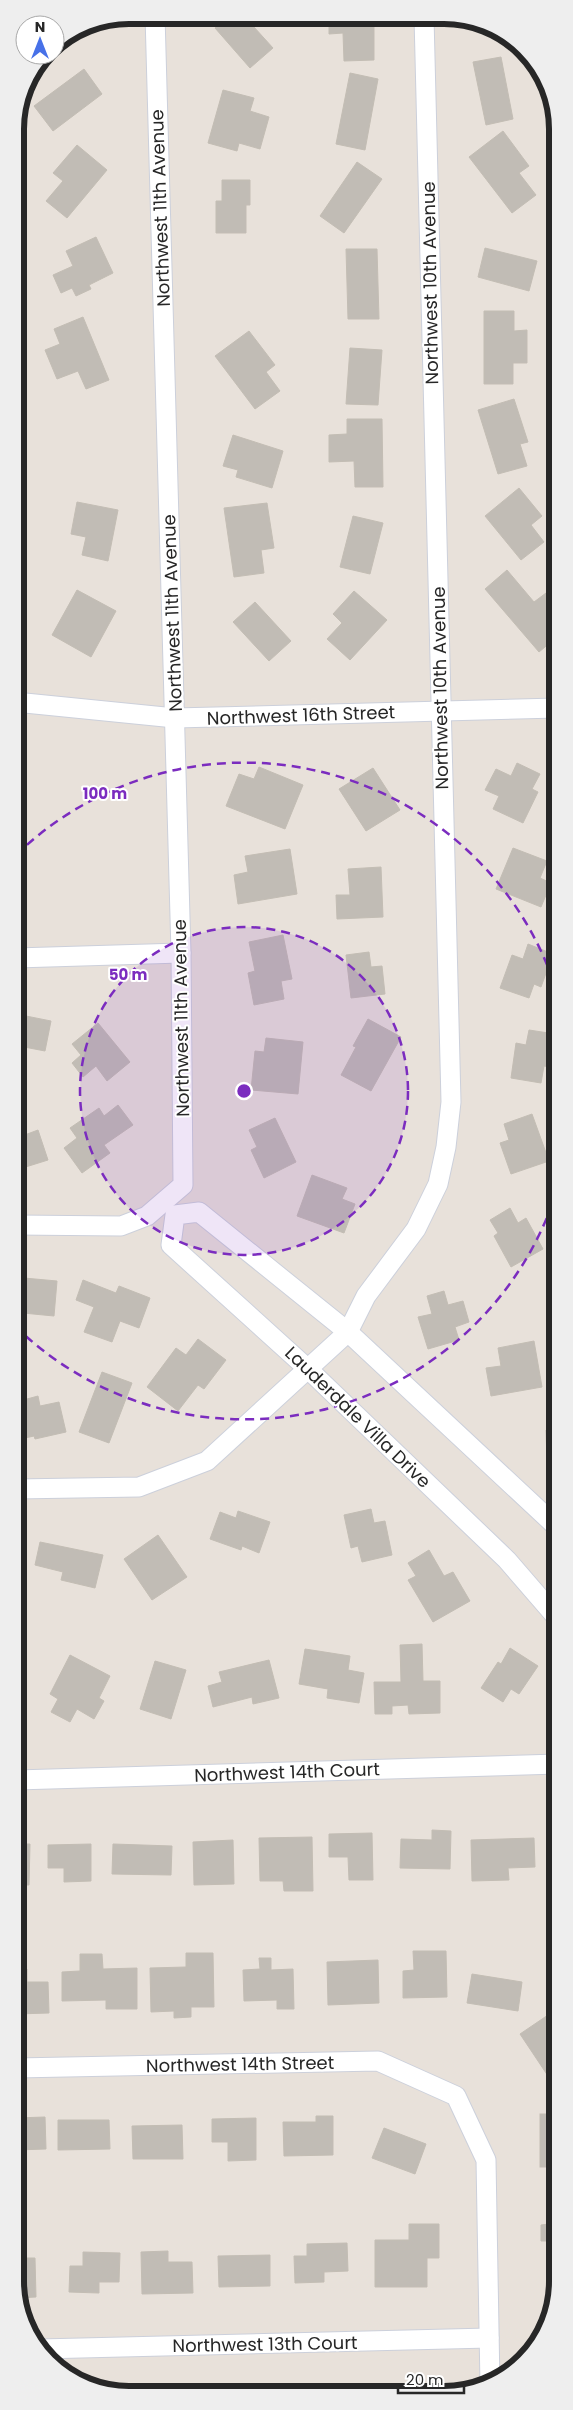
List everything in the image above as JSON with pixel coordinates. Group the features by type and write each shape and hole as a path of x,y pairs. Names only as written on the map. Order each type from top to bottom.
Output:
{"street":[{"name":"Northwest 11th Avenue","path":"24,1225 121,1226 170,1208 183,1185 181,953 155,24"},
{"name":"Northwest 10th Avenue","path":"348,1332 366,1296 416,1229 438,1184 446,1147 451,1102 424,24"},
{"name":"Northwest 16th Street","path":"24,703 175,718 549,708"},
{"path":"24,958 181,953"},
{"path":"170,1208 199,1212 348,1332 549,1519"},
{"name":"Lauderdale Villa Drive","path":"170,1208 172,1245 308,1369 508,1560 549,1608"},
{"path":"24,1489 139,1488 207,1461 348,1332"},
{"name":"Northwest 14th Court","path":"24,1780 549,1764"},
{"name":"Northwest 14th Street","path":"24,2068 378,2061 456,2096 486,2160 489,2338"},
{"path":"489,2338 490,2376"},
{"name":"Northwest 13th Court","path":"49,2349 489,2338"}],"building":[{"path":"220,24 251,24 273,48 250,68 215,28"},
{"path":"329,24 374,24 374,60 344,61 343,33 329,34"},
{"path":"501,57 513,119 486,125 473,62"},
{"path":"84,69 102,94 53,131 34,106"},
{"path":"350,73 378,79 365,150 336,144"},
{"path":"223,90 254,98 250,111 269,117 260,149 239,143 237,151 208,143"},
{"path":"503,131 529,166 519,173 536,195 512,213 469,157"},
{"path":"77,145 107,170 67,218 46,201 63,181 53,173"},
{"path":"357,162 382,179 344,233 320,216"},
{"path":"222,180 250,180 250,205 246,205 246,233 216,233 216,201 222,201"},
{"path":"96,237 113,273 89,285 91,289 76,296 72,288 61,293 53,275 73,266 66,251"},
{"path":"485,248 537,261 529,291 478,277"},
{"path":"346,249 377,249 379,319 348,319"},
{"path":"484,311 514,311 514,331 527,330 527,363 513,363 513,384 484,384"},
{"path":"83,317 109,380 86,389 78,371 57,379 45,350 60,344 54,329"},
{"path":"249,331 275,365 266,372 280,391 255,409 215,356"},
{"path":"350,348 382,350 378,405 346,404"},
{"path":"514,399 528,442 520,444 527,466 498,474 478,410"},
{"path":"347,419 382,419 383,487 355,487 354,461 329,462 329,435 347,434"},
{"path":"233,435 283,451 272,488 236,477 238,470 223,466"},
{"path":"519,488 542,516 531,525 544,542 521,560 485,516"},
{"path":"77,502 118,510 108,561 82,555 86,537 71,534"},
{"path":"267,503 274,548 261,550 264,573 234,577 224,508"},
{"path":"353,516 383,523 370,574 340,567"},
{"path":"507,570 534,602 546,593 549,597 549,616 547,618 549,620 549,644 539,652 485,589"},
{"path":"77,590 116,611 91,657 52,635"},
{"path":"354,591 387,620 350,660 327,639 342,623 333,614"},
{"path":"255,602 291,641 269,661 233,622"},
{"path":"517,763 540,774 532,789 538,792 523,823 493,809 499,796 485,790 496,769 511,776"},
{"path":"259,767 303,785 285,829 226,806 239,774 254,779"},
{"path":"373,768 400,810 366,831 339,789"},
{"path":"513,848 547,861 540,878 549,882 549,888 541,907 496,889"},
{"path":"290,849 297,894 238,904 234,875 248,872 245,856"},
{"path":"381,867 383,917 337,919 336,895 350,895 348,869"},
{"path":"283,935 292,979 281,981 284,999 254,1005 248,973 255,971 249,942"},
{"path":"528,944 549,952 549,965 541,987 534,984 529,998 500,988 512,955 523,959"},
{"path":"369,952 371,967 382,966 385,994 351,998 346,955"},
{"path":"24,1016 51,1021 45,1051 24,1047"},
{"path":"368,1019 401,1037 371,1091 341,1075 356,1047 353,1046"},
{"path":"98,1023 130,1062 107,1081 96,1066 83,1077 72,1063 81,1055 72,1044"},
{"path":"529,1030 549,1033 549,1067 544,1066 541,1083 511,1078 516,1043 526,1045"},
{"path":"266,1038 303,1042 298,1094 251,1090 255,1051 264,1052"},
{"path":"118,1105 133,1125 104,1145 110,1153 82,1173 64,1148 77,1138 70,1128 99,1108 104,1116"},
{"path":"532,1114 549,1161 511,1174 500,1143 509,1140 504,1124"},
{"path":"275,1118 296,1162 264,1178 251,1150 257,1147 249,1130"},
{"path":"38,1130 48,1160 24,1168 24,1135"},
{"path":"312,1175 347,1188 342,1199 355,1204 344,1233 297,1216"},
{"path":"510,1208 518,1223 526,1218 543,1249 511,1267 494,1236 498,1233 490,1220"},
{"path":"24,1278 57,1281 54,1316 24,1313"},
{"path":"83,1280 116,1293 119,1286 150,1298 139,1328 120,1321 112,1342 84,1332 94,1307 76,1300"},
{"path":"444,1291 448,1305 463,1301 469,1322 455,1327 459,1340 428,1349 418,1317 432,1314 427,1296"},
{"path":"198,1339 226,1360 204,1389 198,1385 178,1411 147,1387 176,1348 186,1355"},
{"path":"534,1341 542,1387 491,1396 486,1368 501,1366 498,1348"},
{"path":"102,1372 132,1383 109,1443 79,1432"},
{"path":"38,1396 40,1406 59,1402 66,1432 35,1439 34,1436 24,1438 24,1400"},
{"path":"546,1430 549,1430 549,1462 547,1462"},
{"path":"371,1509 374,1523 385,1521 392,1555 362,1562 358,1546 351,1548 344,1515"},
{"path":"238,1511 270,1522 259,1553 242,1546 241,1550 210,1539 220,1512 236,1518"},
{"path":"158,1535 187,1577 152,1600 124,1559"},
{"path":"40,1542 103,1555 95,1588 61,1580 63,1572 35,1565"},
{"path":"429,1550 444,1576 453,1572 470,1601 433,1622 408,1580 416,1576 408,1563"},
{"path":"422,1644 423,1681 440,1681 440,1713 409,1714 408,1705 392,1706 392,1714 375,1714 374,1682 401,1682 400,1645"},
{"path":"510,1648 538,1666 519,1694 511,1689 503,1702 481,1688 498,1662 501,1664"},
{"path":"305,1649 350,1656 348,1670 364,1673 359,1703 327,1698 328,1689 299,1684"},
{"path":"70,1655 110,1676 99,1698 104,1701 94,1719 77,1709 70,1722 51,1712 58,1699 50,1694"},
{"path":"269,1660 279,1698 253,1704 252,1697 213,1707 208,1686 222,1682 219,1672"},
{"path":"155,1661 186,1670 171,1719 140,1709"},
{"path":"432,1830 451,1831 450,1869 400,1868 401,1839 432,1840"},
{"path":"372,1833 373,1880 349,1880 348,1857 329,1857 329,1834"},
{"path":"312,1837 313,1891 284,1891 283,1881 260,1881 259,1838"},
{"path":"534,1838 535,1867 508,1868 509,1880 472,1881 471,1840"},
{"path":"233,1840 234,1884 194,1885 193,1842"},
{"path":"24,1844 30,1844 29,1885 24,1885"},
{"path":"91,1844 91,1881 64,1882 64,1868 48,1868 48,1845"},
{"path":"113,1844 172,1846 171,1875 112,1874"},
{"path":"413,1951 446,1951 447,1997 403,1998 403,1971 414,1970"},
{"path":"186,1953 213,1953 214,2007 191,2007 191,2017 174,2018 174,2011 151,2012 150,1968 186,1967"},
{"path":"80,1954 102,1954 103,1969 137,1968 137,2009 106,2009 106,2000 62,2001 62,1972 80,1971"},
{"path":"259,1958 271,1958 271,1970 293,1969 294,2009 277,2009 277,2000 244,2001 243,1970 260,1969"},
{"path":"378,1960 379,2003 328,2005 327,1962"},
{"path":"24,1969 27,1969 27,1982 48,1982 49,2013 24,2014"},
{"path":"472,1974 522,1982 518,2011 467,2003"},
{"path":"548,2015 548,2076 520,2034"},
{"path":"540,2114 549,2114 549,2167 540,2167"},
{"path":"316,2116 333,2116 333,2155 284,2156 283,2122 316,2122"},
{"path":"45,2117 46,2149 24,2150 24,2118"},
{"path":"256,2118 256,2160 228,2161 228,2142 212,2142 212,2119"},
{"path":"58,2120 109,2120 110,2149 58,2150"},
{"path":"182,2125 183,2159 133,2159 132,2126"},
{"path":"384,2128 426,2144 415,2174 372,2158"},
{"path":"409,2224 439,2224 439,2258 427,2258 427,2287 375,2287 375,2240 409,2240"},
{"path":"549,2224 549,2241 541,2241 541,2225"},
{"path":"347,2243 348,2271 324,2272 324,2282 295,2283 294,2256 307,2256 307,2244"},
{"path":"168,2251 168,2262 192,2262 193,2293 142,2294 141,2252"},
{"path":"83,2252 120,2253 119,2282 99,2282 99,2293 69,2292 70,2266 83,2266"},
{"path":"270,2255 270,2286 219,2287 218,2256"},
{"path":"24,2258 35,2258 36,2297 25,2298"}]}
